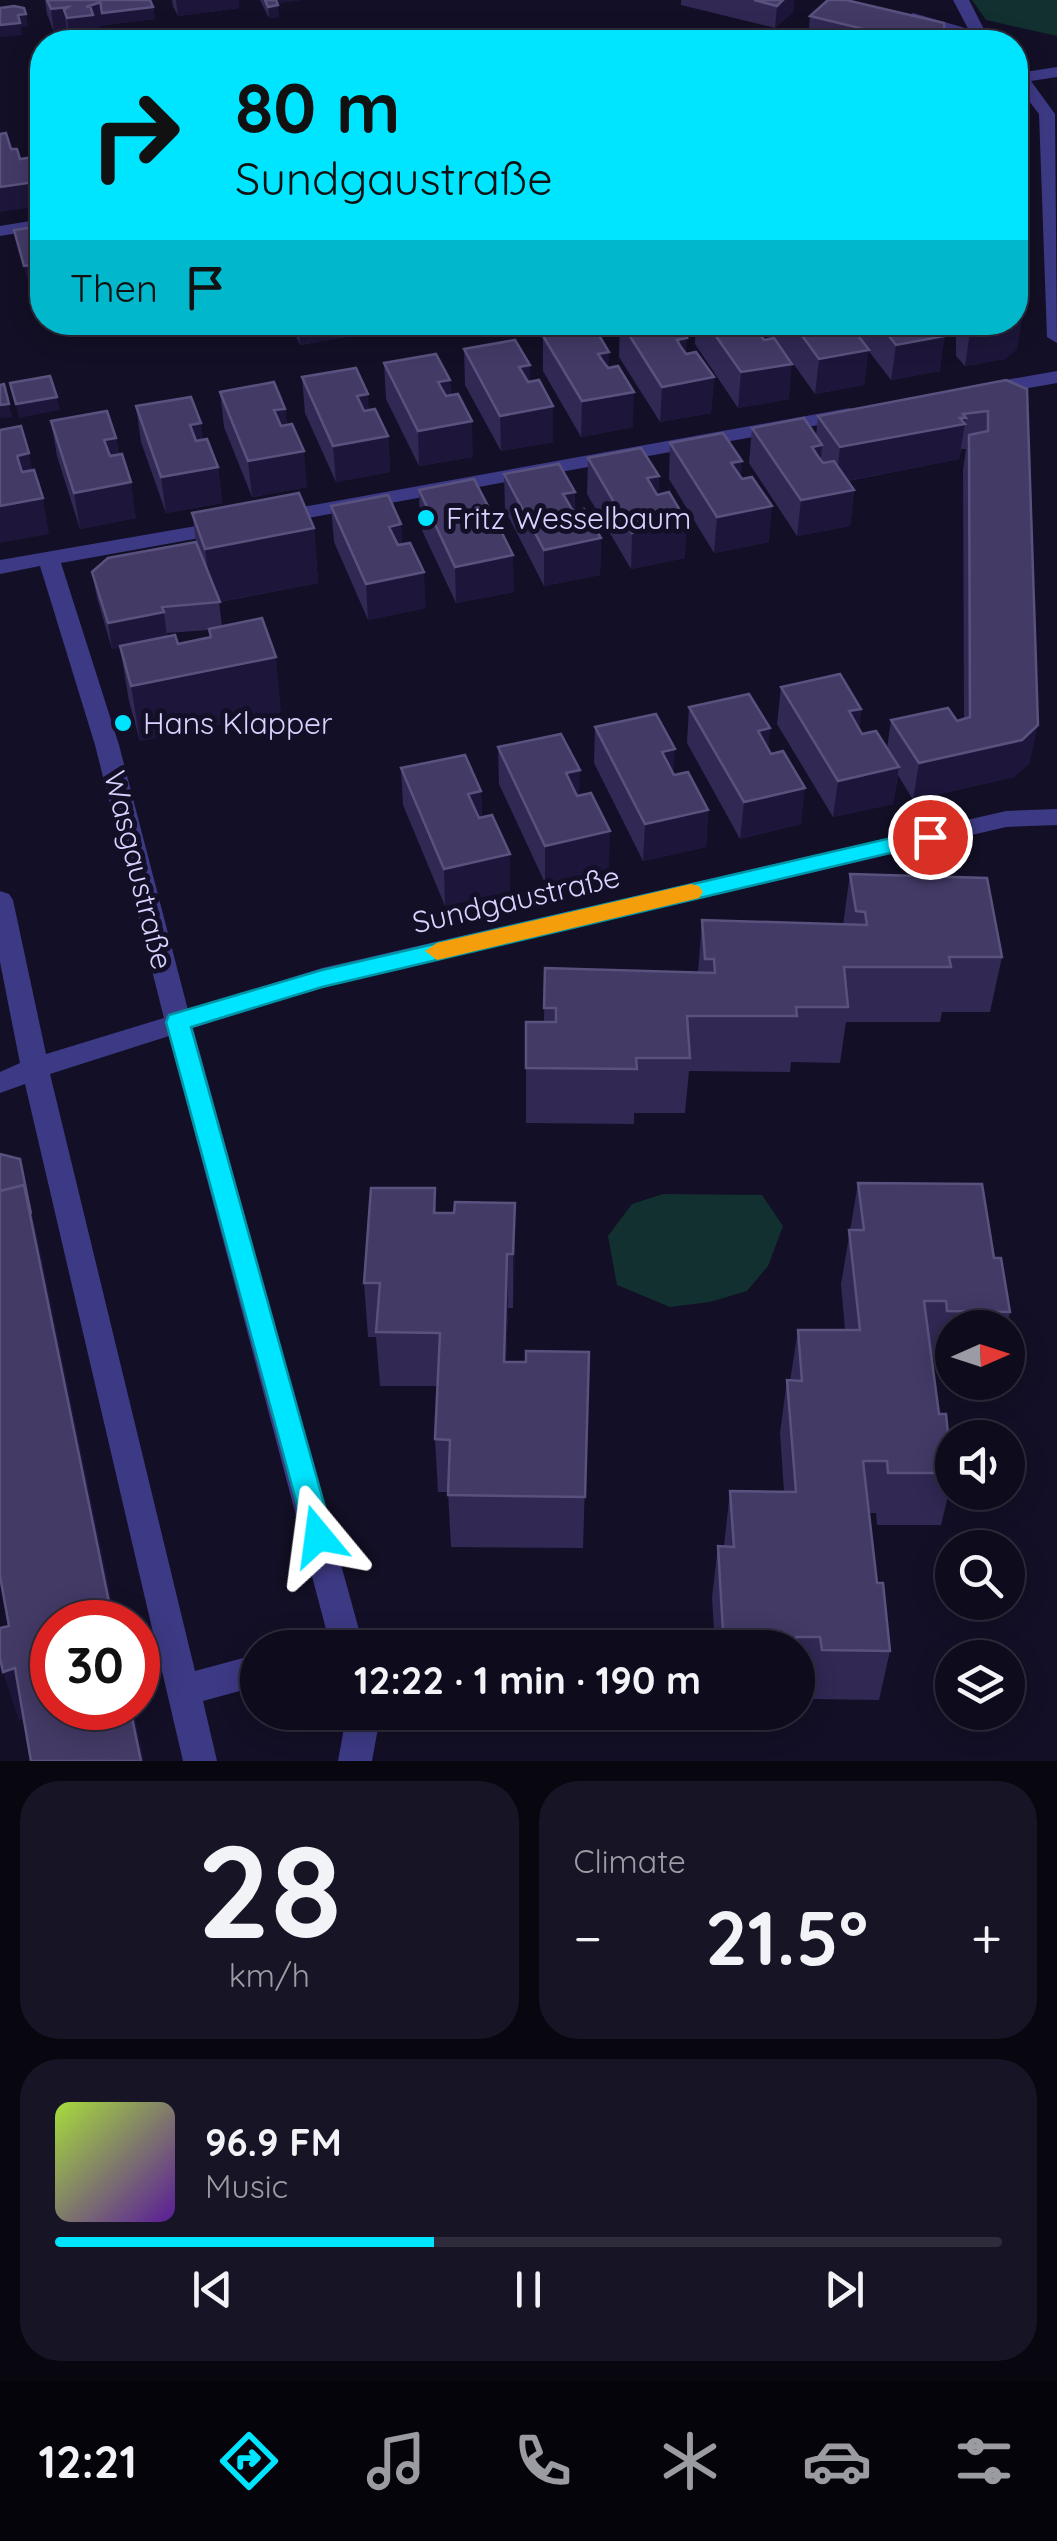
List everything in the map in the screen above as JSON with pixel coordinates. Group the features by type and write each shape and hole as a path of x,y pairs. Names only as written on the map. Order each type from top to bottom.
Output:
{"street":[{"path":"962,0 978,30"},
{"path":"902,16 949,30"},
{"path":"1028,74 1057,72"},
{"path":"1028,88 1047,114 1057,336"},
{"path":"0,231 30,226"},
{"path":"960,394 1057,377"},
{"path":"0,568 863,412"},
{"name":"Wasgaustraße","path":"49,559 107,746 341,1630"},
{"name":"Sundgaustraße","path":"0,1083 35,1068 322,978 1006,819 1057,817"},
{"path":"0,900 35,1068 200,1761"},
{"path":"183,1690 240,1675"},
{"path":"355,1761 361,1730"}],"green space":[{"path":"972,0 1057,0 1057,36 986,20"},
{"path":"663,1194 762,1195 783,1226 768,1266 747,1291 710,1302 670,1307 617,1285 608,1236 632,1204"}],"building":[{"path":"47,0 101,2 86,7 90,6 93,15 67,18 64,10 68,7 51,9"},
{"path":"100,0 150,0 153,7 102,13"},
{"path":"265,0 276,0 278,5 268,7"},
{"path":"754,0 783,0 777,6"},
{"path":"828,0 846,0 944,23 944,30 868,30 810,16"},
{"path":"0,8 24,8 26,14 18,15 20,23 0,25"},
{"path":"6,133 11,149 17,149 20,159 30,158 30,183 0,187 0,134"},
{"path":"30,228 30,265 24,266 14,230"},
{"path":"599,335 609,352 598,354 608,368 618,366 634,392 582,401 543,336"},
{"path":"629,335 685,335 687,338 677,340 681,347 686,354 696,352 714,377 662,387"},
{"path":"715,335 774,338 792,364 741,372"},
{"path":"802,335 858,335 869,350 819,359"},
{"path":"888,335 945,336 896,345"},
{"path":"515,340 530,365 519,367 528,382 539,380 553,406 500,416 464,349"},
{"path":"436,354 450,380 438,382 446,396 458,394 472,421 418,431 384,363"},
{"path":"356,368 368,394 357,396 364,411 375,409 388,436 333,446 302,377"},
{"path":"50,376 57,397 16,404 10,383"},
{"path":"1006,380 1027,389 1038,725 1022,740 919,763 891,720 948,708 957,721 970,717 969,435 988,431 988,411 963,414 966,418 960,418 965,424 840,447 818,416"},
{"path":"274,382 285,409 274,410 281,426 292,424 304,451 248,461 220,392"},
{"path":"4,384 9,404 0,405 0,385"},
{"path":"191,397 201,423 190,425 196,441 207,439 218,467 161,477 136,406"},
{"path":"107,411 116,438 104,440 110,456 122,454 131,482 74,493 51,421"},
{"path":"804,418 822,445 812,447 817,455 823,463 834,461 854,490 801,500 752,428"},
{"path":"21,426 29,453 17,456 22,472 34,470 43,498 0,506 0,430"},
{"path":"723,433 742,461 731,463 742,479 752,477 772,506 717,517 670,443"},
{"path":"641,448 659,476 647,478 657,495 669,492 687,522 632,533 588,458"},
{"path":"559,464 575,492 563,494 573,511 584,509 601,538 544,550 504,474"},
{"path":"474,479 489,508 477,511 486,528 498,525 513,555 455,567 419,490"},
{"path":"299,493 314,528 205,549 192,513"},
{"path":"388,495 401,524 389,527 398,545 410,543 424,572 366,584 331,506"},
{"path":"196,542 220,602 162,607 164,612 108,623 92,572 108,558"},
{"path":"262,618 276,657 131,686 120,646 175,635 178,644 211,637 209,629"},
{"path":"840,674 861,709 849,711 862,734 876,731 899,767 838,781 781,687"},
{"path":"749,694 770,728 758,731 771,754 783,751 805,788 744,802 689,707"},
{"path":"656,714 675,749 662,752 674,775 688,772 708,810 645,824 595,727"},
{"path":"561,734 580,770 566,773 577,796 591,793 610,831 545,846 498,747"},
{"path":"465,755 481,791 468,794 479,818 492,815 510,854 444,869 401,768"},
{"path":"850,874 987,878 1002,957 949,957 951,967 844,967 848,1007 796,1007 797,1016 687,1016 690,1058 636,1058 637,1069 526,1068 526,1022 556,1022 556,1008 544,1008 545,968 715,973 714,959 705,959 702,920 867,925 865,912 856,911"},
{"path":"0,1154 20,1159 31,1214 24,1185 0,1191"},
{"path":"858,1183 982,1184 994,1258 1001,1258 1010,1310 947,1310 946,1301 924,1301 935,1400 939,1414 946,1414 947,1420 935,1420 935,1473 888,1473 887,1461 863,1461 877,1583 883,1583 890,1651 822,1650 815,1630 723,1630 718,1546 734,1547 730,1491 796,1492 787,1380 802,1381 798,1330 860,1330 849,1230 864,1230"},
{"path":"24,1185 109,1600 30,1600 30,1730 135,1730 141,1761 31,1761 15,1668 3,1672 0,1628 9,1626 0,1576 0,1191"},
{"path":"371,1188 435,1188 434,1213 454,1213 455,1202 515,1203 513,1254 507,1254 504,1362 526,1362 526,1351 589,1352 585,1497 448,1495 450,1440 435,1439 440,1333 376,1332 380,1283 364,1283"}],"slow traffic":[{"path":"437,951 691,892"}],"place":[{"name":"Fritz Wesselbaum","path":"426,518"},
{"name":"Hans Klapper","path":"123,723"}],"route":[{"path":"318,1536 178,1022 322,978 930,837"}]}
